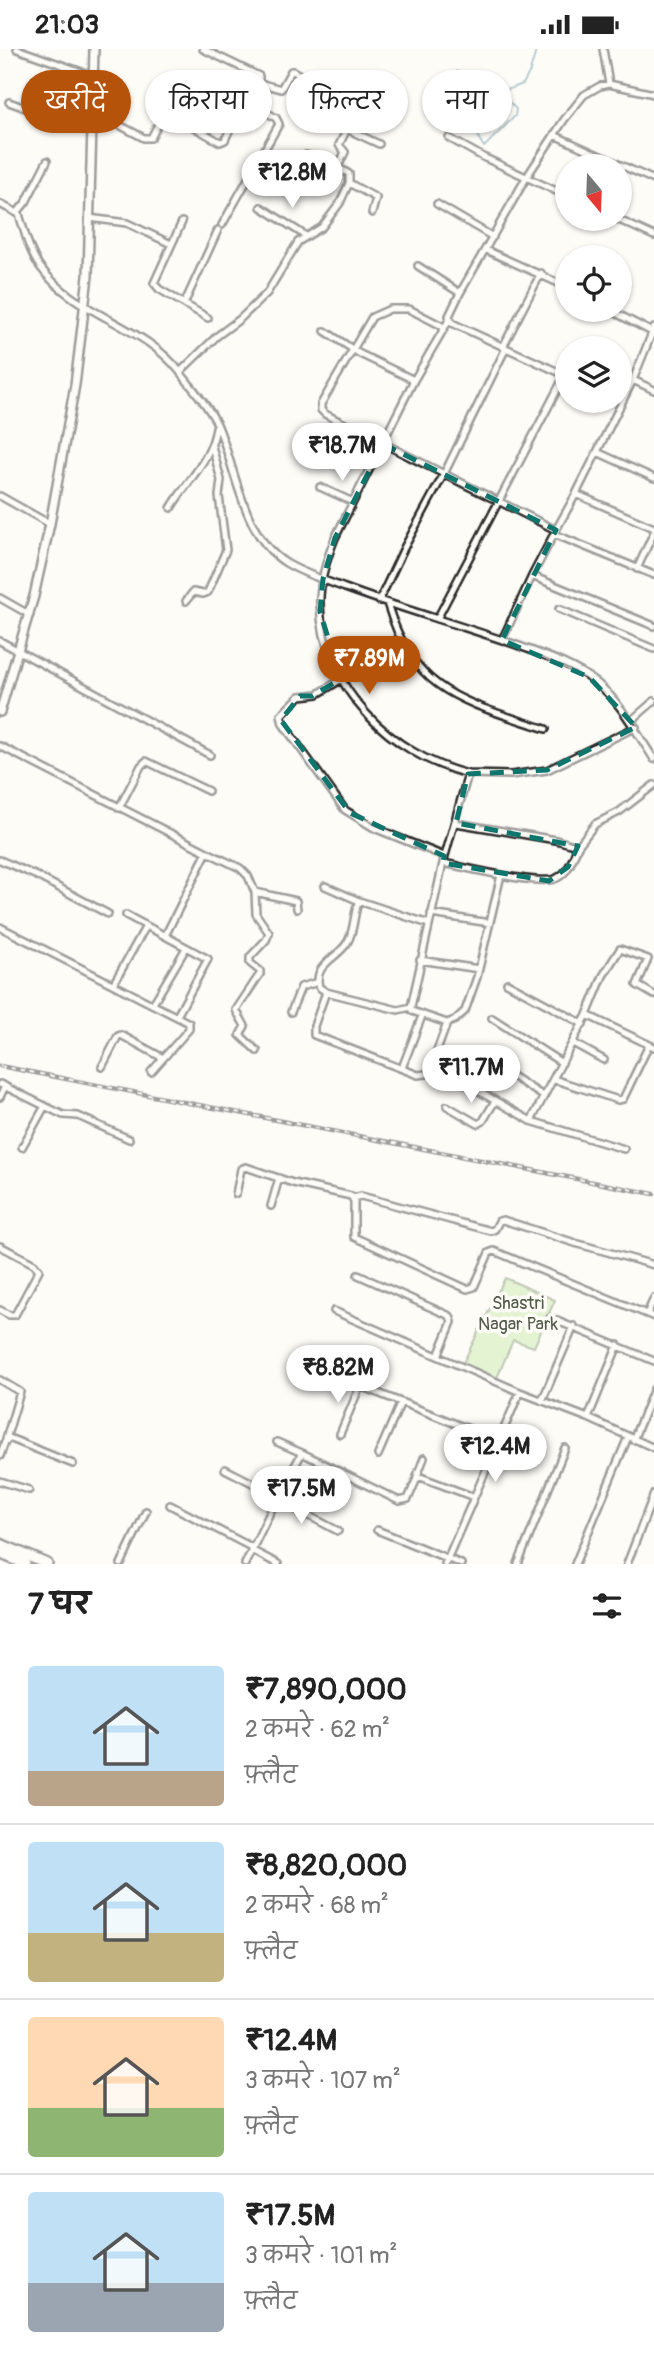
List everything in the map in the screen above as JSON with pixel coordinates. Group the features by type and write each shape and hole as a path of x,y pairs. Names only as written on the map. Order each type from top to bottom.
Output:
{"highway":[{"path":"0,1544 47,1564"},
{"path":"0,1553 25,1564"}],"main road":[{"path":"93,70 94,49"},
{"path":"0,712 30,615 50,524 75,385 85,306 93,133"}],"street":[{"path":"17,49 76,70"},
{"path":"203,49 216,52 248,70"},
{"path":"603,49 609,84"},
{"path":"272,88 279,90 286,79"},
{"path":"636,727 547,770 511,775 468,774 442,766 410,750 382,731 365,714 342,679 331,655 320,613 329,552 414,380 526,178 584,95 609,84 654,94"},
{"path":"9,102 21,106"},
{"path":"185,302 220,227 279,124 272,116"},
{"path":"131,130 148,139 154,133"},
{"path":"204,133 220,142 225,140 229,133"},
{"path":"338,167 345,152 339,145 345,133"},
{"path":"356,133 379,143"},
{"path":"554,135 654,180"},
{"path":"449,138 555,191"},
{"path":"180,372 267,293 291,251 306,236 319,230 340,203 349,183 349,174 306,155"},
{"path":"17,213 47,161"},
{"path":"349,183 376,198 372,213"},
{"path":"0,204 17,213 39,266 85,306 154,347 180,372 217,423 250,517 270,551 289,565 379,601 558,660 589,677 617,703 636,727 654,759"},
{"path":"437,204 493,237"},
{"path":"261,207 306,236"},
{"path":"89,218 127,223 171,244"},
{"path":"182,222 155,283 159,289 208,318"},
{"path":"632,226 654,236"},
{"path":"486,250 555,281"},
{"path":"418,266 460,293"},
{"path":"379,601 541,273"},
{"path":"444,327 409,309 390,309 369,320 321,404 321,410 555,532 654,575"},
{"path":"449,320 555,370"},
{"path":"632,320 653,330 633,380 654,390"},
{"path":"325,331 352,349 414,380"},
{"path":"437,619 555,396"},
{"path":"502,640 615,413"},
{"path":"171,508 198,471 212,446 217,423"},
{"path":"186,601 193,592 208,592 226,553 219,496 221,480 212,446"},
{"path":"597,452 654,478"},
{"path":"320,487 353,502"},
{"path":"576,494 654,530 638,569"},
{"path":"0,496 50,524"},
{"path":"532,576 654,626"},
{"path":"0,598 30,615"},
{"path":"387,603 403,646 426,676 438,686 482,707 546,729"},
{"path":"559,609 654,649"},
{"path":"0,641 210,755"},
{"path":"342,679 318,694 300,696 281,715 283,724 345,810 374,828 444,859 501,875 553,880 568,867 591,827 619,812 654,785"},
{"path":"631,721 654,701"},
{"path":"0,746 240,868 250,880 255,892 256,914 268,930 269,936 250,957 249,961 260,974 236,1011 245,1026 240,1035 257,1051"},
{"path":"119,808 146,761 208,791"},
{"path":"468,774 420,960 412,1011 447,1023 466,1011 479,969 501,875"},
{"path":"456,823 578,846"},
{"path":"165,936 207,852"},
{"path":"0,860 108,913"},
{"path":"325,886 359,901 429,924"},
{"path":"255,892 297,901 297,909"},
{"path":"359,901 349,940 325,963 319,973 319,987 326,992 398,1010 411,1007"},
{"path":"431,914 490,923"},
{"path":"126,915 206,956 208,962 177,1016"},
{"path":"114,983 146,926"},
{"path":"0,927 189,1023 190,1026 151,1072"},
{"path":"153,1004 186,948"},
{"path":"531,1121 583,1024 603,976 620,949 648,959 637,983 639,988 654,995"},
{"path":"420,960 479,969"},
{"path":"291,1011 301,987 318,982"},
{"path":"507,983 583,1024"},
{"path":"326,992 314,1026 314,1035 418,1075 428,1073 439,1051 447,1023"},
{"path":"553,1079 622,1099 652,1046 587,1015"},
{"path":"402,1068 422,1016"},
{"path":"492,1018 562,1063"},
{"path":"102,1067 121,1035 163,1058"},
{"path":"573,1044 604,1060"},
{"path":"481,1056 543,1096"},
{"path":"459,1080 531,1121 624,1149"},
{"path":"0,1097 2,1085 65,1115 78,1116 129,1139"},
{"path":"447,1106 478,1123 483,1121 495,1101"},
{"path":"22,1147 45,1106"},
{"path":"236,1194 243,1167 353,1198 361,1196 491,1231 503,1220 575,1244 654,1265"},
{"path":"271,1206 279,1178"},
{"path":"353,1198 354,1237 467,1289 474,1287 489,1253 494,1251 654,1317"},
{"path":"0,1246 39,1270 15,1315 0,1310"},
{"path":"358,1275 450,1316 452,1322 438,1356"},
{"path":"647,1314 654,1298"},
{"path":"334,1311 654,1448"},
{"path":"550,1318 654,1361"},
{"path":"542,1401 574,1326"},
{"path":"588,1418 618,1345"},
{"path":"335,1376 499,1441"},
{"path":"0,1380 20,1392 0,1456"},
{"path":"340,1434 360,1386"},
{"path":"575,1564 630,1439 651,1403 654,1389"},
{"path":"446,1561 520,1392"},
{"path":"378,1455 401,1402"},
{"path":"6,1439 74,1464"},
{"path":"277,1442 402,1501 408,1499 424,1458"},
{"path":"519,1564 565,1448"},
{"path":"245,1564 302,1453"},
{"path":"225,1469 338,1531"},
{"path":"417,1476 474,1497"},
{"path":"0,1481 29,1490"},
{"path":"627,1564 654,1494"},
{"path":"170,1505 278,1564"},
{"path":"121,1564 146,1511"},
{"path":"377,1531 446,1561 461,1564"}],"highlighted area":[{"path":"383,444 556,530 502,640 589,677 636,727 547,770 468,774 456,823 578,846 568,867 549,881 443,863 444,856 350,813 281,720 300,696 312,696 341,679 320,612 323,579 335,538"}],"green space":[{"name":"Shastri Nagar Park","path":"505,1278 555,1300 534,1347 513,1340 497,1378 463,1363"}],"waterway":[{"path":"512,88 523,84 530,71 536,51 532,49"},
{"path":"512,105 516,109 512,119"},
{"path":"478,133 484,147 498,133"}],"railway":[{"path":"0,1066 654,1194"}]}
